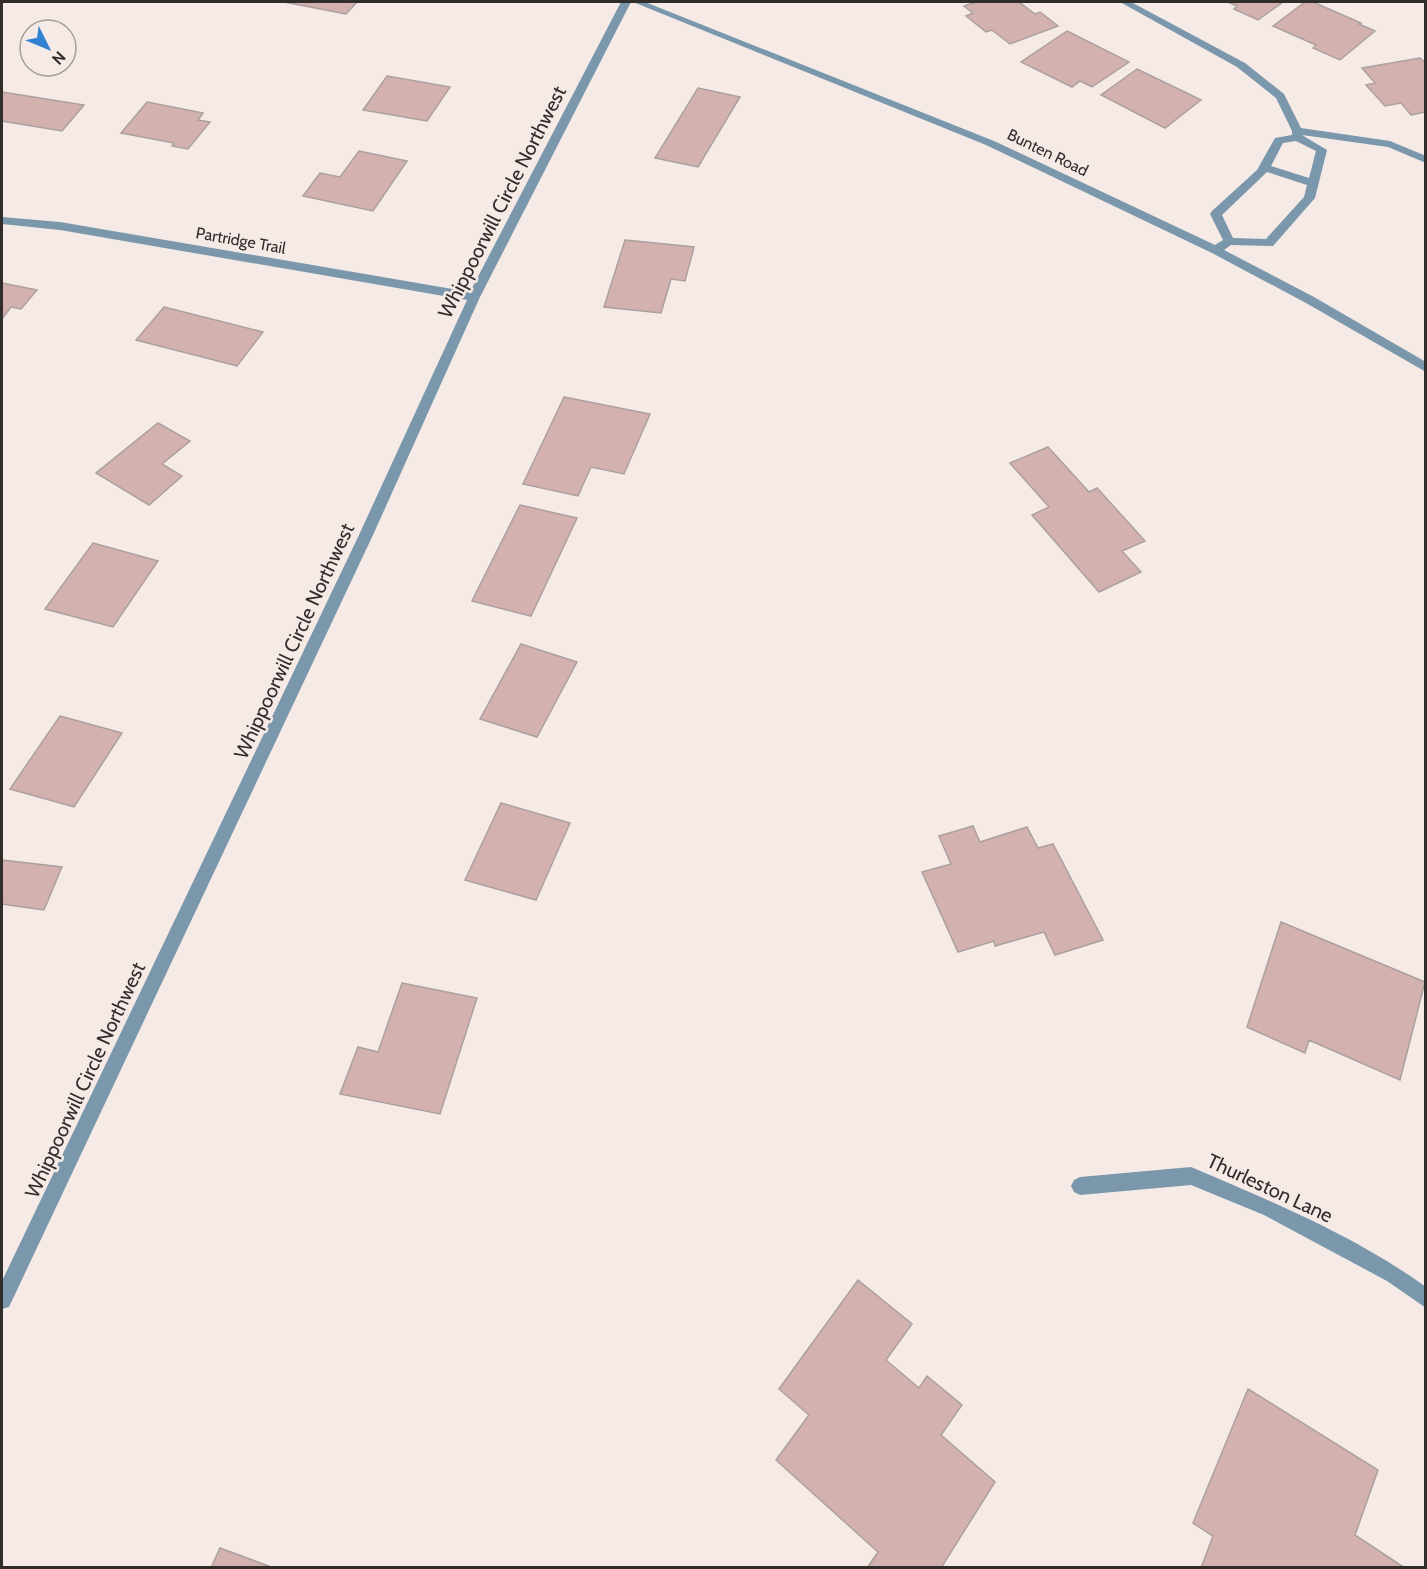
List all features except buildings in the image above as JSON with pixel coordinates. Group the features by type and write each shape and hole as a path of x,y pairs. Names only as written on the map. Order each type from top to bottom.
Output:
{"street":[{"name":"Whippoorwill Circle Northwest","path":"2,1300 366,535 474,297 626,2"},
{"name":"Bunten Road","path":"638,2 990,143 1216,250 1310,300 1425,368"},
{"path":"1125,2 1240,64 1280,96 1297,134 1322,150 1309,198 1269,243 1228,241 1216,250"},
{"path":"1228,241 1216,214 1260,176 1273,158 1279,140 1297,134 1390,144 1425,160"},
{"path":"1265,168 1313,183"},
{"name":"Partridge Trail","path":"2,220 60,226 474,297"},
{"name":"Thurleston Lane","path":"1080,1186 1191,1176 1269,1209 1393,1275 1425,1299"}]}
